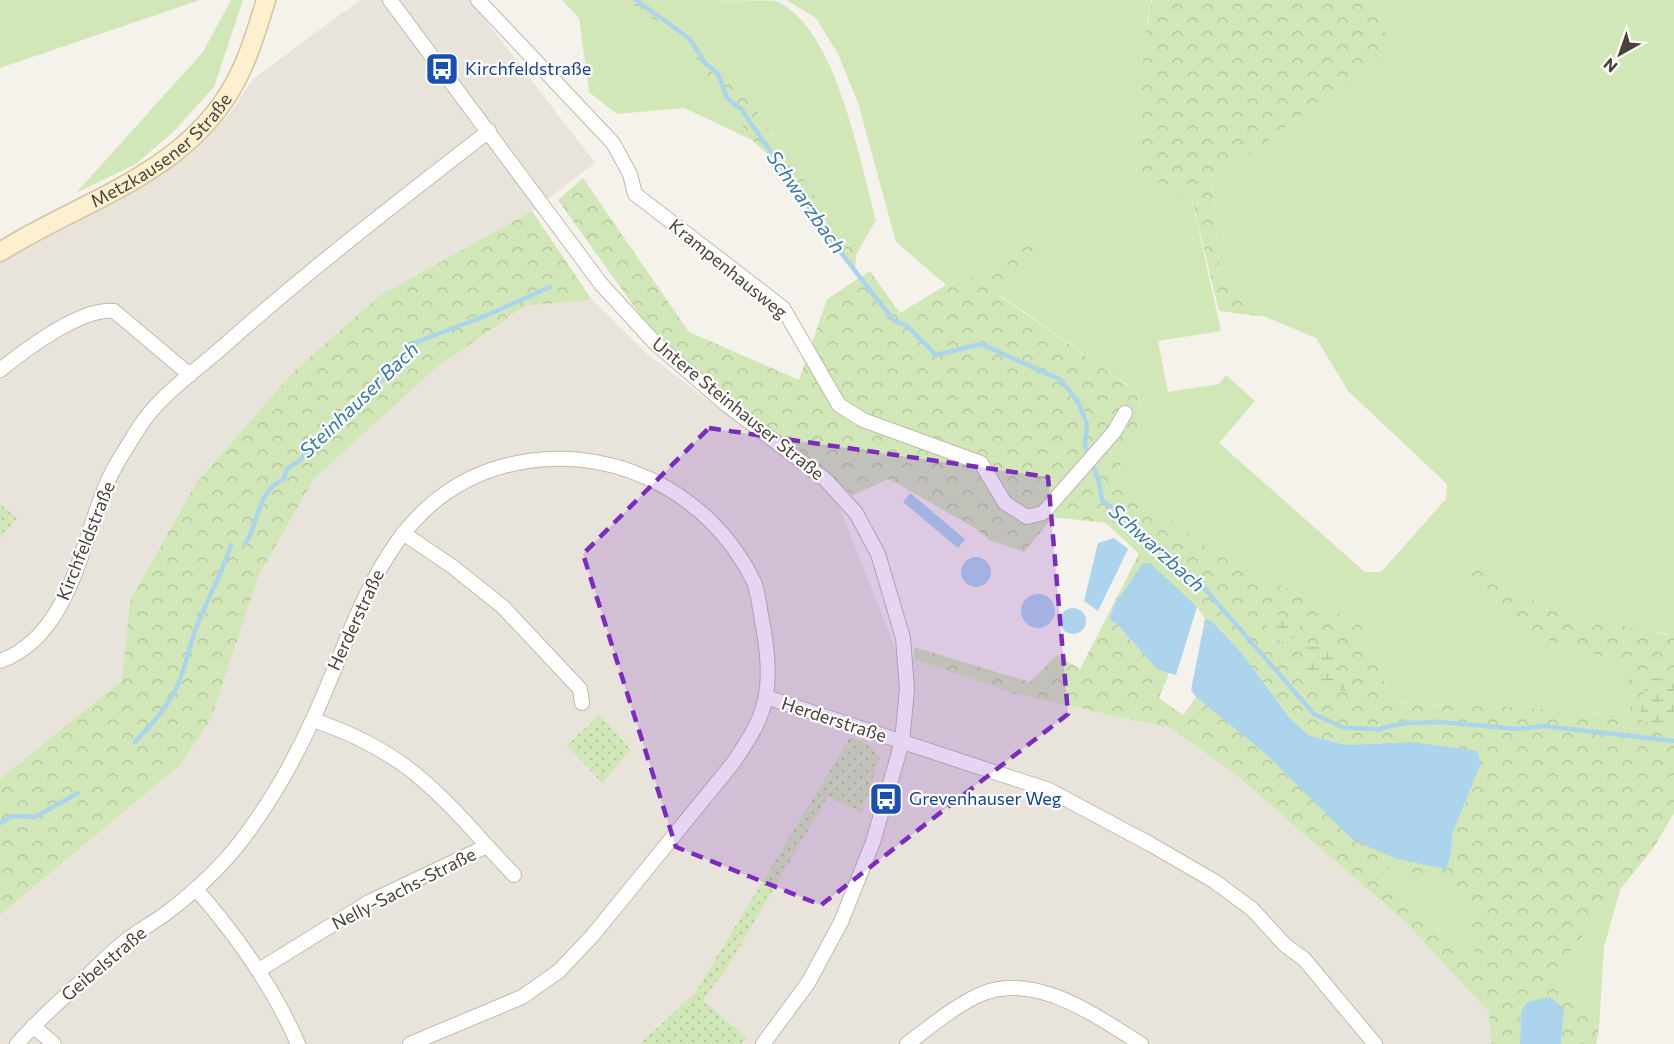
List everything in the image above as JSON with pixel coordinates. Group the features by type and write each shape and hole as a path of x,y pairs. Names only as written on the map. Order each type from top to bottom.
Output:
{"main road":[{"name":"Metzkausener Straße","path":"0,252 127,185 178,151 197,133 215,113 244,66 266,0"}],"street":[{"name":"Untere Steinhauser Straße","path":"390,0 601,284 655,343 743,417 826,480 856,513 878,554 903,638 907,689 903,742 873,842 841,921 808,983 763,1044"},
{"name":"Krampenhausweg","path":"478,0 613,143 630,174 635,194 788,314 839,405 863,420 981,463 1005,502 1027,517 1043,513 1097,453 1114,432 1125,413"},
{"name":"Kirchfeldstraße","path":"0,661 25,647 48,623 68,595 104,491 141,423 190,375 344,242 489,131"},
{"path":"0,370 39,342 91,312 102,310 114,311 190,375"},
{"name":"Herderstraße","path":"196,889 250,830 313,720 370,583 403,533 458,483 504,466 551,457 589,459 621,468 683,497 722,532 755,584 766,641 768,670 766,697 753,733 733,763 593,935 559,970 522,996 410,1044"},
{"path":"403,533 453,567 503,607 580,689 582,703"},
{"name":"Herderstraße","path":"766,697 903,742"},
{"name":"Nelly-Sachs-Straße","path":"313,720 347,731 405,764 437,792 514,875"},
{"path":"903,742 1049,790 1214,881 1252,909 1285,945 1304,959 1375,1044"},
{"name":"Nelly-Sachs-Straße","path":"259,970 369,902 487,846"},
{"path":"196,889 230,928 259,970 297,1044"},
{"name":"Geibelstraße","path":"17,1044 33,1026 127,939 163,916 196,889"},
{"path":"907,1044 961,1004 982,993 1025,989 1043,991 1140,1044"},
{"path":"33,1026 54,1044"}],"highlighted area":[{"path":"709,428 1048,477 1068,714 821,905 676,847 583,554"}],"shaded area":[{"path":"360,0 470,0 595,163 532,211 379,296 292,373 196,483 130,601 122,680 0,779 0,263 189,155 228,116 253,79"},
{"path":"592,300 647,354 835,496 897,652 1011,693 1173,729 1243,781 1405,922 1489,1012 1491,1044 0,1044 0,915 180,765 211,719 259,575 313,480 437,367 525,306"}],"green space":[{"path":"0,0 200,0 0,68"},
{"path":"231,0 243,0 214,87 174,131 136,164 76,193 203,52"},
{"path":"562,0 625,0 684,39 752,140 684,108 617,114 589,92 579,18"},
{"path":"625,0 652,0 733,77 856,255 855,274 784,169 752,140 684,40"},
{"path":"652,0 776,1 797,16 815,38 843,98 876,220 856,255 733,77"},
{"path":"786,0 1152,0 1147,21 1192,200 1221,331 1158,341 1168,392 1219,384 1226,375 1255,401 1219,443 1365,572 1381,572 1446,499 1447,484 1348,391 1316,338 1266,317 1220,274 1212,183 1389,49 1375,0 1674,0 1674,633 1627,629 1555,613 1527,599 1483,565 1529,636 1629,663 1630,715 1532,708 1393,703 1360,623 1216,554 1116,476 1143,414 1136,391 1000,295 1064,240 1023,241 982,274 946,285 896,242 858,103 838,54 816,18"},
{"path":"1152,0 1375,0 1390,48 1212,183 1220,274 1266,317 1219,311 1192,200 1139,173 1143,64"},
{"path":"583,178 689,332 799,380 827,299 870,271 900,313 946,285 982,274 1023,241 1065,239 1000,296 1136,391 1143,414 1116,476 1216,554 1360,623 1393,703 1532,708 1630,715 1628,663 1529,636 1443,561 1483,565 1546,610 1662,634 1674,633 1674,813 1654,847 1555,971 1599,1029 1596,1044 1561,1044 1564,1009 1527,1002 1521,1012 1520,1044 1491,1044 1489,1012 1405,922 1243,781 1173,729 1011,693 914,659 914,647 1030,682 1057,655 1080,669 1139,554 1106,523 1053,517 1024,552 989,540 975,528 889,479 853,495 748,414 653,333 558,200","holes":["1197,607 1205,619 1212,621 1245,657 1288,716 1308,735 1346,745 1412,742 1471,788 1452,835 1451,854 1267,755 1196,697 1183,715 1159,698 1169,673 1158,670 1116,623","1378,866 1462,888 1478,972"]},
{"path":"532,211 592,300 525,306 437,367 313,480 259,575 211,719 180,765 0,915 0,779 122,680 130,601 196,483 292,373 379,296"},
{"path":"0,504 17,518 0,539"},
{"path":"1276,614 1300,626 1289,649 1265,628"},
{"path":"1332,643 1346,691 1309,681 1304,648"},
{"path":"1650,677 1674,682 1674,725 1643,722 1640,718 1646,680"},
{"path":"600,715 631,750 602,783 567,745"},
{"path":"850,737 870,745 879,758 862,813 828,796 729,965 703,1000 747,1038 741,1044 640,1044 695,993"},
{"path":"1377,865 1462,888 1479,973"},
{"path":"1621,887 1604,947 1599,1029 1555,971"}],"water":[{"path":"910,493 965,539 958,548 903,502"},
{"path":"1114,538 1128,549 1098,611 1084,601 1098,543"},
{"path":"976,557 987,561 991,572 987,583 976,587 965,583 961,572 965,561"},
{"path":"1143,563 1150,563 1197,607 1176,675 1158,670 1116,623 1109,620 1115,604"},
{"path":"1038,594 1050,599 1055,611 1050,623 1038,628 1026,623 1021,611 1026,599"},
{"path":"1073,608 1083,611 1086,621 1083,631 1073,634 1063,631 1060,621 1063,611"},
{"path":"1205,619 1212,621 1245,657 1288,716 1308,735 1346,745 1412,742 1477,751 1481,763 1452,835 1451,854 1446,869 1397,859 1353,840 1267,755 1196,697 1191,690"},
{"path":"1550,997 1564,1009 1561,1044 1520,1044 1521,1012 1527,1002"}],"waterway":[{"name":"Schwarzbach","path":"636,0 690,39 705,63 718,74 727,98 742,110 835,245 894,321 907,326 936,355 981,344 1061,380 1078,402 1087,424 1085,446 1098,478 1102,500 1166,552 1205,589 1314,714 1344,728 1379,729 1406,723 1439,722 1518,729 1544,726 1674,741"},
{"name":"Steinhauser Bach","path":"245,544 268,491 284,479 287,469 299,461 329,426 350,411 351,405 390,374 414,343 485,316 550,287"},
{"name":"Steinhauser Bach","path":"135,742 164,709 177,687 194,633 231,545"},
{"name":"Steinhauser Bach","path":"0,823 12,816 35,817 78,793"}],"place":[{"name":"Kirchfeldstraße","path":"442,69"},
{"name":"Grevenhauser Weg","path":"886,799"}]}
